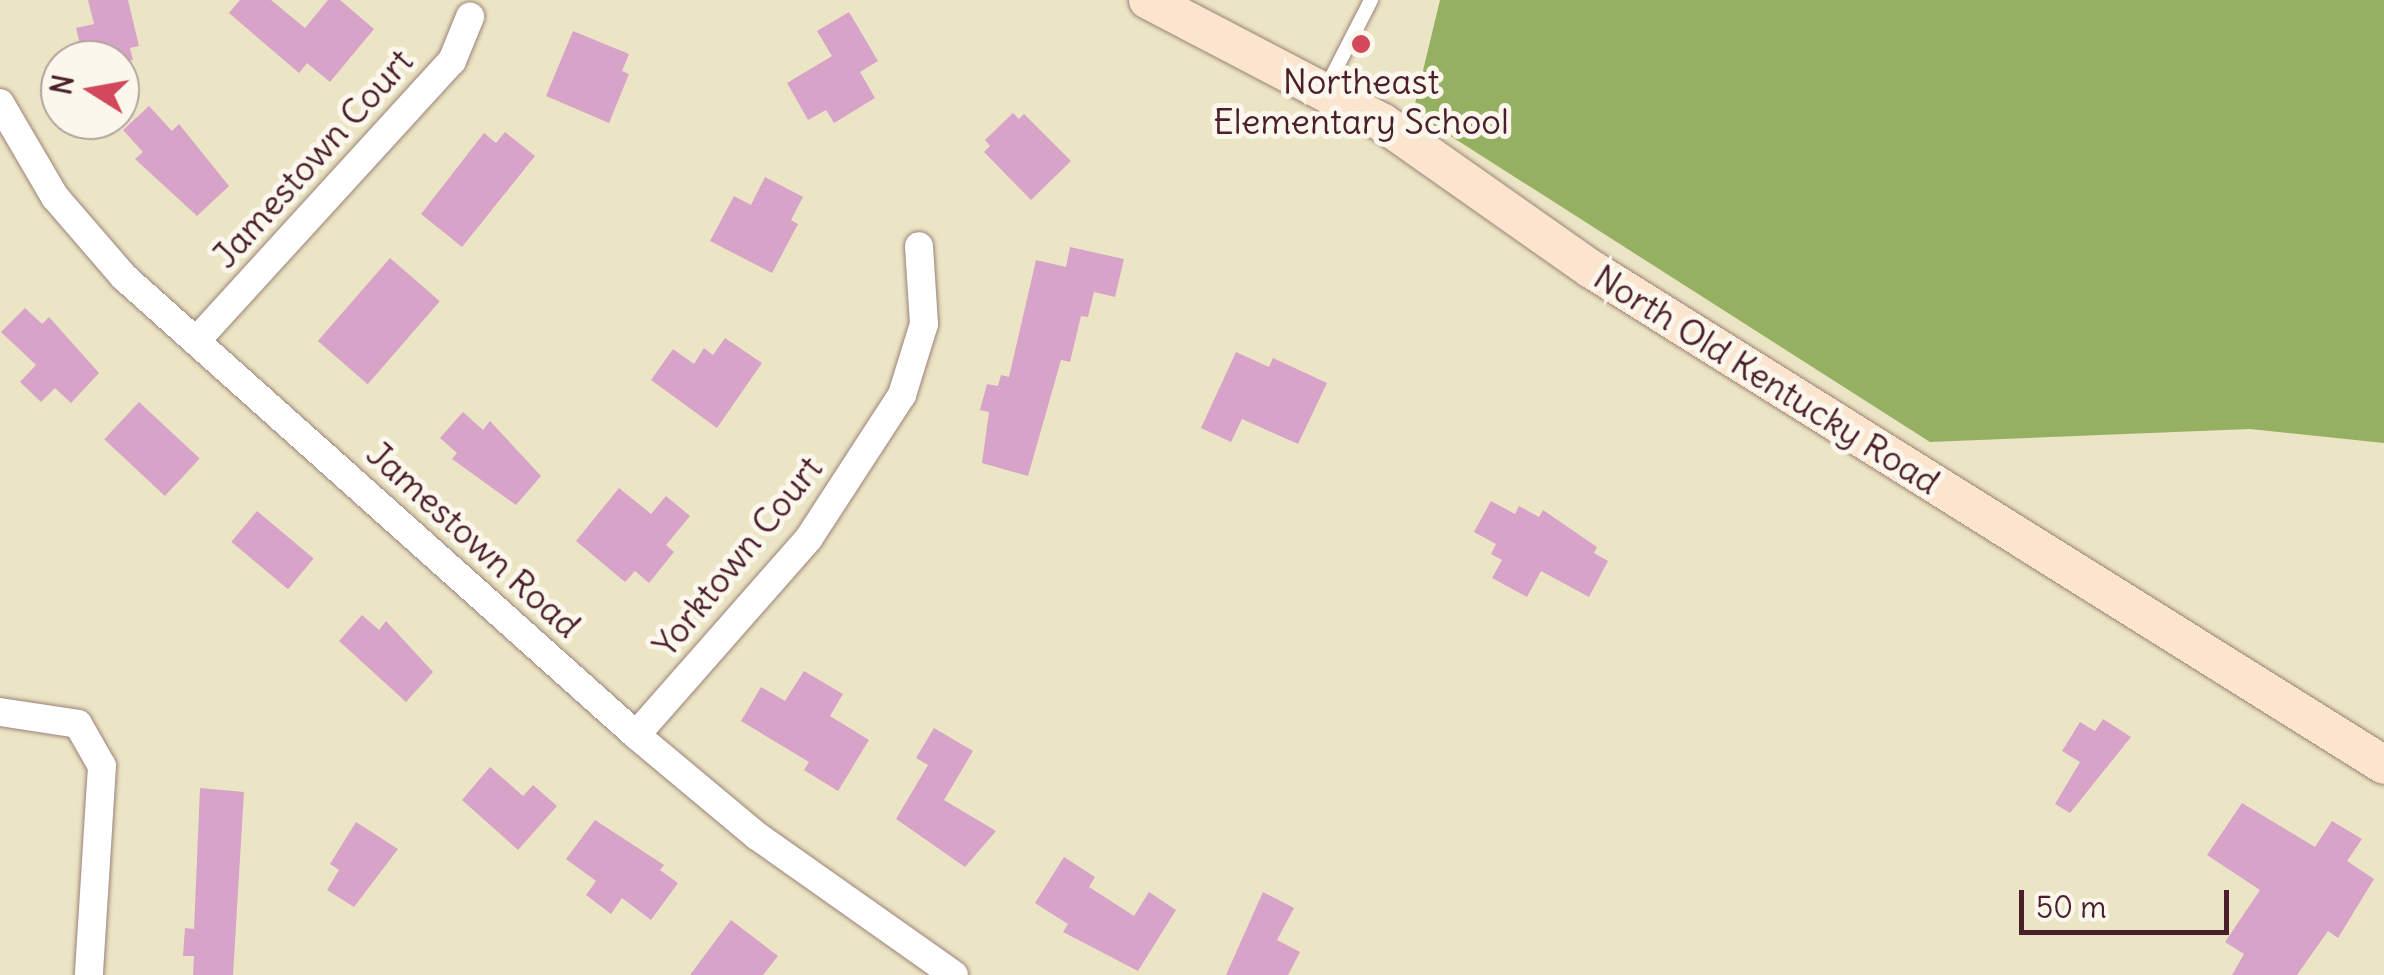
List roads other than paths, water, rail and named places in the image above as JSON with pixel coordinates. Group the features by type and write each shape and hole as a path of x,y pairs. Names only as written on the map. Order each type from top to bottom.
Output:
{"street":[{"name":"North Old Kentucky Road","path":"1148,0 1383,123 1590,269 2384,764"},
{"name":"Jamestown Court","path":"196,340 452,61 470,17"},
{"name":"Jamestown Road","path":"0,103 55,197 124,277 636,735 772,846 954,975"},
{"name":"Yorktown Court","path":"636,735 810,538 902,395 924,324 919,246"},
{"path":"0,712 78,724 102,766 88,975"}],"lane":[{"path":"1325,91 1371,0"}],"place":[{"name":"Northeast Elementary School","path":"1361,44"}]}
